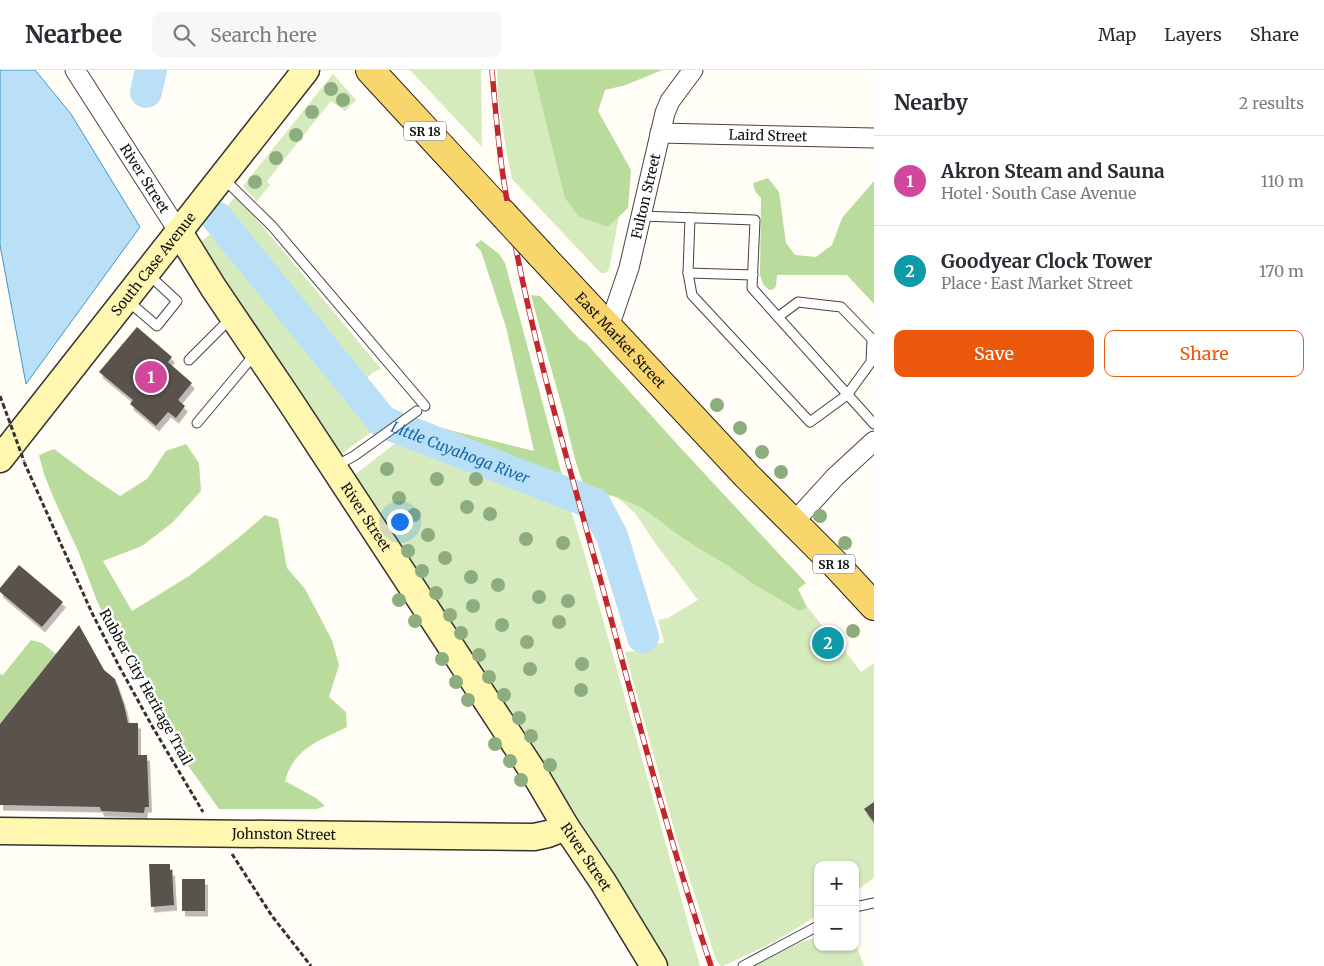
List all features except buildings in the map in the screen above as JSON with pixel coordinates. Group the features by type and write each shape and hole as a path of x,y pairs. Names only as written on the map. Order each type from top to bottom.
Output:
{"main road":[{"name":"East Market Street","path":"370,70 481,192 747,476 874,606"}],"street":[{"name":"River Street","path":"76,70 186,223 233,316 257,352 344,462 566,827 603,882 654,966"},
{"name":"South Case Avenue","path":"12,460 126,300 306,70"},
{"name":"Fulton Street","path":"609,327 629,268 665,113 670,101 694,70"},
{"name":"Laird Street","path":"660,133 874,138"},
{"path":"793,523 835,477 874,441"},
{"name":"Johnston Street","path":"0,831 534,837 566,827"}],"lane":[{"path":"220,180 272,226 426,406"},
{"path":"641,216 755,220 752,288 874,424"},
{"path":"690,218 688,273 692,295 810,422 847,395 871,362 872,339 841,307 798,302 778,317"},
{"path":"126,300 157,326 177,301 147,273"},
{"path":"688,273 753,276"},
{"path":"189,360 233,316"},
{"path":"197,423 257,352"},
{"path":"344,462 417,411"},
{"path":"859,907 874,903"},
{"path":"743,966 814,928"}],"path":[{"name":"Rubber City Heritage Trail","path":"0,396 12,460 119,666 196,800 272,916 311,966"}],"green space":[{"path":"410,70 481,70 482,147"},
{"path":"497,70 533,70 547,125 608,227 619,216 609,270 605,273 601,273 595,267 512,179 498,98"},
{"path":"533,70 662,70 626,85 605,90 598,111 631,170 628,208 608,227 578,216 565,198"},
{"path":"333,74 356,100 345,111 331,101 267,181 270,185 257,201 243,186"},
{"path":"768,178 779,192 786,243 795,255 816,257 832,245 842,218 874,181 874,304 847,275 777,275 774,289 769,290 763,284 760,275 761,198 755,191 753,183"},
{"path":"236,195 381,369 373,372 368,377 369,387 362,385 319,325 276,278 228,220 223,212"},
{"path":"210,234 374,430 343,453 339,454 200,244"},
{"path":"481,240 499,254 505,263 563,479 471,452 428,432 414,429 427,422 429,425 534,451 506,327 481,251 475,245"},
{"path":"531,295 540,296 579,339 586,343 806,583 798,589 806,608 799,611 753,584 677,534 642,508 613,496 596,493 585,488"},
{"path":"401,439 569,504 700,966 669,966 589,835 353,476"},
{"path":"186,444 199,463 201,491 172,523 142,546 103,561 132,611 189,576 265,515 278,519 287,568 305,589 332,640 339,665 329,697 346,712 347,727 317,742 301,753 289,770 285,781 316,798 325,806 317,809 219,809 182,757 153,694 119,647 97,601 79,553 54,499 39,455 54,449 120,496 147,479 166,451"},
{"path":"618,498 642,508 698,548 799,611 806,605 827,632 814,640 825,658 841,646 861,672 874,663 874,878 859,888 859,861 814,861 814,917 774,942 723,966 716,960 678,843 625,652 635,651 664,642 658,620 668,618 698,600 635,513"},
{"path":"31,640 42,643 56,654 0,724 0,674 3,675"},
{"path":"814,938 814,951 858,951 864,966 754,966 796,944"}],"water":[{"path":"0,70 35,70 71,114 140,227 26,384 0,245"}],"waterway":[{"name":"Little Cuyahoga River","path":"146,92 151,70"},
{"name":"Little Cuyahoga River","path":"217,218 383,422 595,504 612,536 643,637"}],"railway":[{"path":"492,70 503,176 533,328 652,772 680,870 711,966"}],"place":[{"name":"Akron Steam and Sauna","path":"151,377"},
{"name":"Goodyear Clock Tower","path":"828,643"}]}
